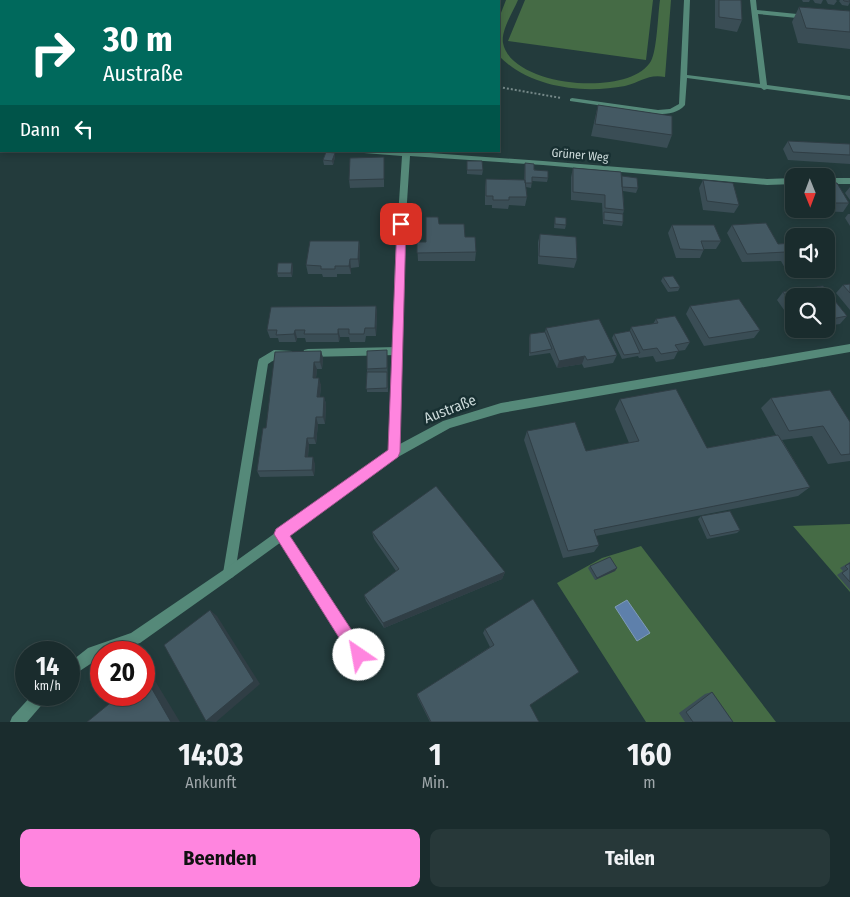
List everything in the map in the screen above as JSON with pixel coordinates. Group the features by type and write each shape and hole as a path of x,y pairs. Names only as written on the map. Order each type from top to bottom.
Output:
{"street":[{"path":"572,100 669,112 678,110 682,105 687,0"},
{"path":"754,0 764,88"},
{"path":"755,12 812,17"},
{"path":"684,76 850,98"},
{"name":"Grüner Weg","path":"374,152 543,163 757,181 785,181"},
{"path":"394,452 406,155"},
{"path":"835,181 850,181"},
{"name":"Austraße","path":"80,663 93,653 135,638 229,573 394,452 446,424 501,408 850,348"},
{"path":"229,573 263,362 274,354 397,352"},
{"path":"281,534 359,655"},
{"path":"17,722 31,706"}],"path":[{"path":"500,87 572,100"}],"green space":[{"path":"506,0 518,0 506,27 503,43 511,58 527,70 548,78 572,82 597,83 620,80 639,73 651,61 656,41 660,0 671,0 665,77 659,76 645,79 625,86 592,89 558,86 541,82 512,67 500,57 500,15"},
{"path":"525,0 653,0 646,60 508,41"},
{"path":"850,524 850,592 793,526"},
{"path":"641,546 776,722 646,722 557,583 602,558"}],"water":[{"path":"627,600 650,633 637,641 615,607"}],"building":[{"path":"719,0 741,0 742,20 719,17"},
{"path":"799,7 850,11 850,32 806,28"},
{"path":"598,105 672,116 672,135 595,124"},
{"path":"788,141 850,144 850,155 793,152"},
{"path":"326,152 335,153 332,161 323,160"},
{"path":"384,157 384,179 349,180 350,158"},
{"path":"467,161 482,161 483,170 467,170"},
{"path":"525,163 534,164 534,170 548,171 548,178 532,177 532,183 525,183"},
{"path":"573,168 621,172 624,210 605,208 605,195 573,192"},
{"path":"622,176 637,178 638,188 622,187"},
{"path":"486,179 525,180 527,197 509,197 509,200 493,200 493,196 486,196"},
{"path":"703,180 733,183 739,205 707,201"},
{"path":"835,183 837,183 849,203 835,203"},
{"path":"604,212 623,214 623,222 604,220"},
{"path":"426,217 438,217 439,224 464,224 465,237 475,237 476,252 417,253 417,242 426,242"},
{"path":"555,217 566,218 566,225 555,224"},
{"path":"766,223 778,244 785,244 785,252 747,254 732,225"},
{"path":"672,225 714,225 721,241 701,241 704,250 680,249"},
{"path":"540,234 576,237 577,259 539,256"},
{"path":"310,241 359,241 358,259 350,259 349,266 335,266 335,269 321,269 321,266 306,265"},
{"path":"278,263 292,263 291,273 277,273"},
{"path":"673,276 680,287 670,288 663,277"},
{"path":"850,284 850,293 843,285"},
{"path":"739,299 760,330 709,338 690,306"},
{"path":"835,301 847,316 835,318"},
{"path":"376,306 375,328 365,328 364,334 349,334 349,329 338,329 338,334 304,334 305,330 295,330 294,334 276,335 277,330 267,330 271,307"},
{"path":"675,316 690,342 675,345 679,351 661,354 657,348 643,350 631,327 658,323 656,319"},
{"path":"599,319 617,355 587,360 585,356 559,361 546,328"},
{"path":"630,331 640,353 624,355 614,334"},
{"path":"545,332 552,349 530,353 530,334"},
{"path":"387,350 387,368 367,369 367,351"},
{"path":"321,351 320,362 314,362 313,378 319,378 317,397 324,397 323,417 316,417 314,438 307,438 305,457 313,457 312,470 257,471 263,428 266,428 275,352"},
{"path":"367,372 387,372 387,388 366,389"},
{"path":"676,389 707,448 778,435 810,487 594,530 599,545 568,551 527,431 575,422 586,451 639,441 620,399"},
{"path":"830,390 850,422 850,454 841,455 823,426 789,431 771,398"},
{"path":"436,486 505,572 383,623 364,595 399,569 372,532"},
{"path":"730,511 740,530 710,536 701,516"},
{"path":"610,557 617,568 597,578 590,566"},
{"path":"850,563 850,582 842,573 848,569 845,566"},
{"path":"533,599 579,672 530,705 539,722 431,722 417,694 494,645 485,629"},
{"path":"210,610 254,681 206,721 164,645"},
{"path":"712,692 733,722 693,722 686,712"},
{"path":"155,694 171,722 87,722 107,706 155,706"}],"route":[{"path":"359,655 281,534 394,452 401,224"}]}
